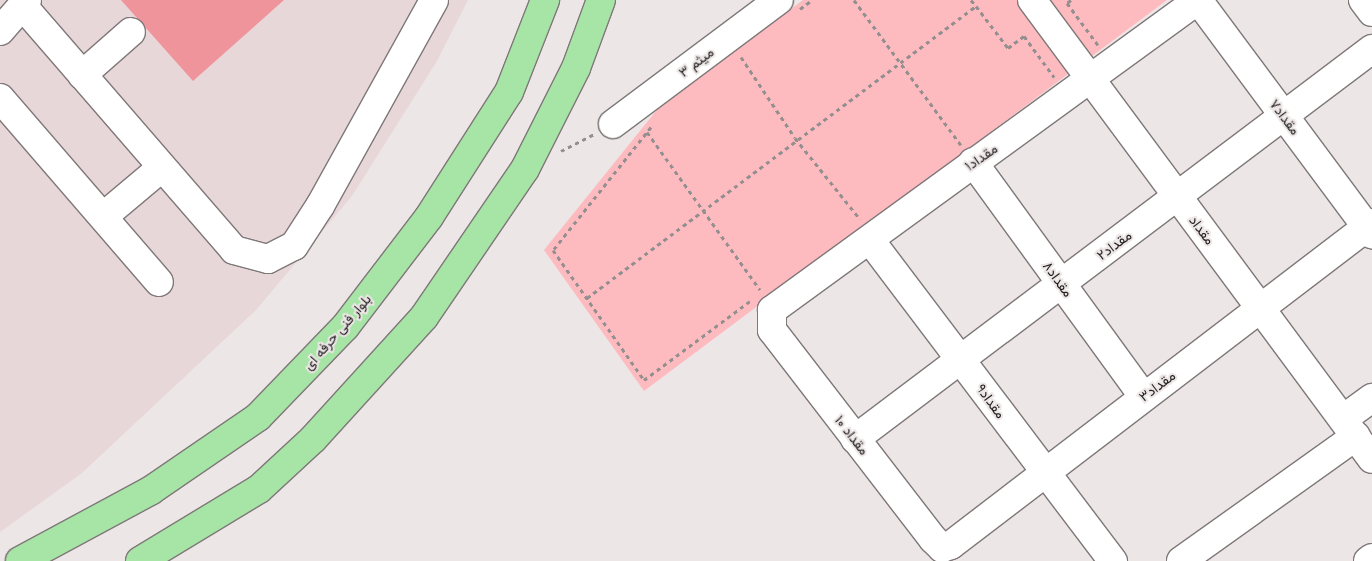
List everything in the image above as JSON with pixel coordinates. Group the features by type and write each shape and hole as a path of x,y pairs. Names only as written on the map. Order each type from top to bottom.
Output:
{"main road":[{"name":"بلوار فنی حرفه ای","path":"20,561 150,491 258,417 345,327 429,217 509,92 545,0"},
{"path":"140,561 259,489 313,439 424,317 525,169 576,68 602,0"}],"street":[{"path":"0,31 25,3 161,168 234,250 268,259 294,246 320,206 434,0"},
{"name":"مقداد","path":"1032,0 1094,62 1178,197 1372,460"},
{"name":"مقداد۱","path":"769,319 772,310 863,224 964,149 1061,86 1094,62 1198,0"},
{"name":"مقداد۷","path":"1198,0 1370,228"},
{"path":"1363,0 1372,12"},
{"name":"میثم ۳","path":"613,124 788,5"},
{"path":"82,74 131,32"},
{"name":"مقداد۲","path":"855,439 961,361 1372,49"},
{"path":"0,98 104,216 158,282"},
{"name":"مقداد۸","path":"964,149 1143,396"},
{"path":"104,216 161,168"},
{"name":"مقداد۹","path":"863,224 1043,472 1113,561"},
{"name":"مقداد۳","path":"942,548 1260,308 1370,228"},
{"name":"مقداد ۱۰","path":"769,319 772,330 855,439 942,548"},
{"path":"1181,561 1350,428 1372,398"},
{"path":"1368,561 1372,558"}],"path":[{"path":"788,5 812,0"},
{"path":"854,0 964,149"},
{"path":"971,0 1008,48 1024,36 1061,86"},
{"path":"1071,0 1067,3 1094,62"},
{"path":"586,298 703,210 794,138 901,63 976,6"},
{"path":"1061,86 1094,62 1104,38"},
{"path":"732,60 747,48"},
{"path":"740,54 794,138 863,224"},
{"path":"1046,82 1061,86"},
{"path":"525,169 613,124"},
{"path":"653,125 553,250 644,380 770,287"},
{"path":"647,132 762,293"}],"shaded area":[{"path":"0,0 468,0 437,61 352,196 256,310 82,473 0,532"},
{"path":"803,0 1167,0 644,391 544,250 660,106"}],"building":[{"path":"121,0 284,0 193,81"}]}
